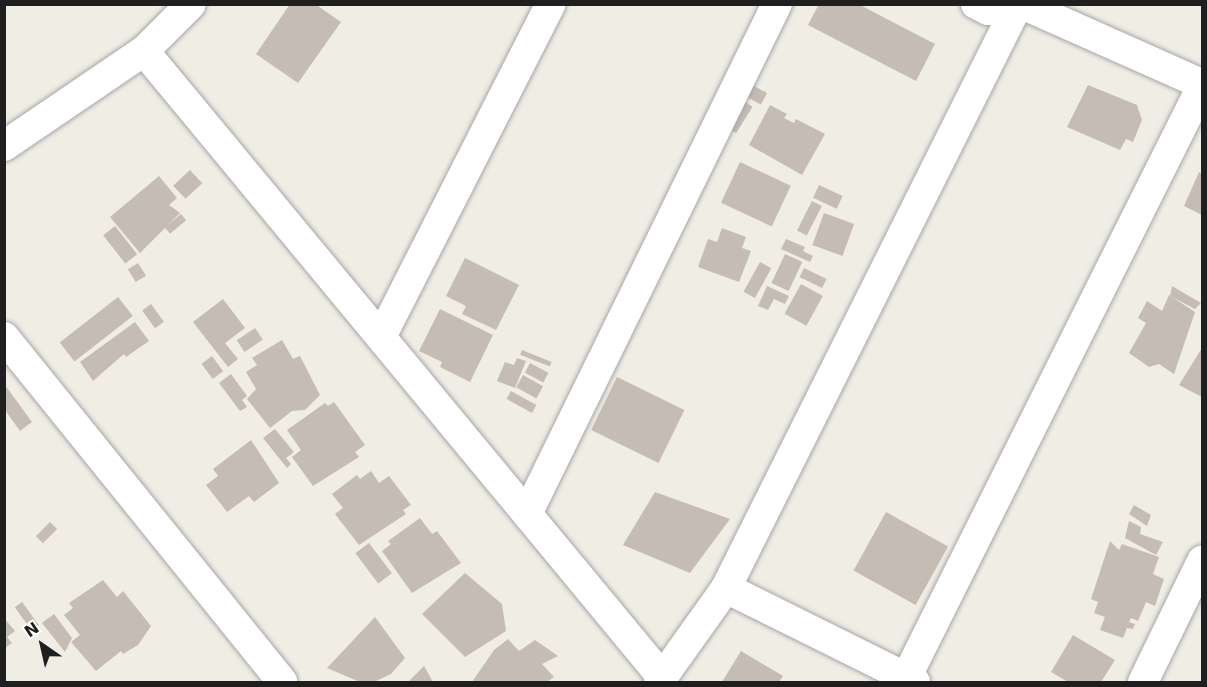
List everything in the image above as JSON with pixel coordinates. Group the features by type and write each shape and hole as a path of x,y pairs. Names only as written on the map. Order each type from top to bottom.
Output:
{"street":[{"path":"4,146 144,51 191,4"},
{"path":"381,338 551,4"},
{"path":"527,514 777,4"},
{"path":"976,4 988,10 1011,4"},
{"path":"144,51 527,514 660,680 726,588 1018,4"},
{"path":"726,588 908,681 1203,85 1022,4"},
{"path":"4,337 282,682"},
{"path":"1143,682 1203,561"}],"building":[{"path":"290,4 315,4 341,22 298,83 256,54"},
{"path":"819,4 858,4 935,44 916,81 808,25"},
{"path":"752,85 767,93 761,104 746,96"},
{"path":"1088,85 1137,105 1142,120 1133,142 1126,139 1120,150 1067,127"},
{"path":"745,102 753,107 736,133 729,128"},
{"path":"770,105 787,114 784,118 794,123 796,119 825,134 802,175 749,145"},
{"path":"740,162 791,186 772,226 721,203"},
{"path":"190,170 202,183 185,199 173,186"},
{"path":"1199,172 1202,174 1202,215 1184,206"},
{"path":"159,176 177,198 169,205 180,213 140,253 110,217"},
{"path":"819,185 843,196 837,209 813,198"},
{"path":"812,201 822,206 807,235 797,230"},
{"path":"824,213 854,224 842,256 812,245"},
{"path":"181,214 186,220 170,234 165,227"},
{"path":"115,226 137,254 125,264 103,235"},
{"path":"722,228 746,237 742,248 751,251 739,282 698,267 708,239 717,242"},
{"path":"786,239 805,247 803,251 813,256 810,262 781,249"},
{"path":"785,254 802,262 789,291 771,283"},
{"path":"465,258 519,285 496,330 462,314 466,306 446,296"},
{"path":"760,262 771,268 755,298 744,292"},
{"path":"138,263 146,276 136,282 128,269"},
{"path":"804,268 826,279 822,288 800,277"},
{"path":"801,284 823,296 806,326 785,314"},
{"path":"767,286 789,296 785,304 774,299 768,310 758,306"},
{"path":"1172,286 1201,303 1195,309 1170,296"},
{"path":"1169,295 1195,312 1174,374 1159,364 1149,367 1129,353 1146,323 1138,318 1147,301 1162,311"},
{"path":"118,297 133,316 74,361 60,343"},
{"path":"223,299 245,328 225,343 238,359 228,367 193,322"},
{"path":"151,304 164,322 155,328 142,310"},
{"path":"440,309 493,335 470,382 440,367 442,362 419,351"},
{"path":"135,322 149,341 126,357 124,354 93,381 80,362"},
{"path":"255,328 263,340 245,352 237,340"},
{"path":"282,340 293,359 300,356 320,395 305,410 292,411 270,428 247,399 256,389 246,372 257,365 252,358"},
{"path":"1202,348 1202,397 1179,385"},
{"path":"522,350 552,362 550,367 520,355"},
{"path":"212,356 223,371 213,379 201,364"},
{"path":"517,358 526,361 515,388 497,381 505,362 514,365"},
{"path":"530,363 549,373 543,383 525,373"},
{"path":"231,374 247,396 242,400 247,407 240,411 219,383"},
{"path":"523,375 543,386 536,398 516,387"},
{"path":"617,377 684,410 659,463 591,430"},
{"path":"5,385 32,422 20,431 5,410"},
{"path":"511,391 536,405 532,413 507,399"},
{"path":"334,402 365,445 355,452 359,457 313,486 292,457 301,450 287,430 325,403 328,406"},
{"path":"275,429 294,452 286,458 291,464 287,468 263,438"},
{"path":"251,440 279,483 254,502 249,496 227,512 206,485 218,476 213,469"},
{"path":"371,471 379,483 389,476 411,505 403,510 406,514 359,545 335,514 343,508 332,494 357,475 360,479"},
{"path":"655,492 730,519 690,573 623,545"},
{"path":"1134,505 1151,515 1147,526 1129,514"},
{"path":"886,512 948,546 916,605 854,571"},
{"path":"420,518 432,534 437,531 461,563 412,593 382,551 391,544 388,541"},
{"path":"1129,521 1141,527 1140,534 1163,542 1156,555 1125,538"},
{"path":"50,522 57,529 43,543 36,536"},
{"path":"1110,541 1119,550 1122,544 1159,557 1153,574 1164,579 1155,606 1146,602 1138,621 1131,618 1129,622 1135,624 1133,629 1127,628 1123,638 1100,630 1105,617 1094,613 1098,602 1091,599"},
{"path":"369,543 392,573 378,584 355,553"},
{"path":"465,573 502,604 506,631 465,657 422,614"},
{"path":"103,580 117,597 123,591 151,626 138,645 123,654 121,651 96,671 71,642 80,635 64,615 73,608 69,603"},
{"path":"22,602 39,625 32,631 15,607"},
{"path":"54,614 72,638 65,652 42,623"},
{"path":"375,617 405,658 391,674 374,682 360,682 327,668"},
{"path":"4,618 15,631 7,637 12,643 4,649"},
{"path":"1073,635 1115,660 1101,682 1068,682 1051,672"},
{"path":"508,639 519,651 535,640 558,656 542,664 554,677 547,682 472,682 494,650"},
{"path":"741,651 783,676 779,682 722,682"},
{"path":"424,666 433,682 408,682"}]}
